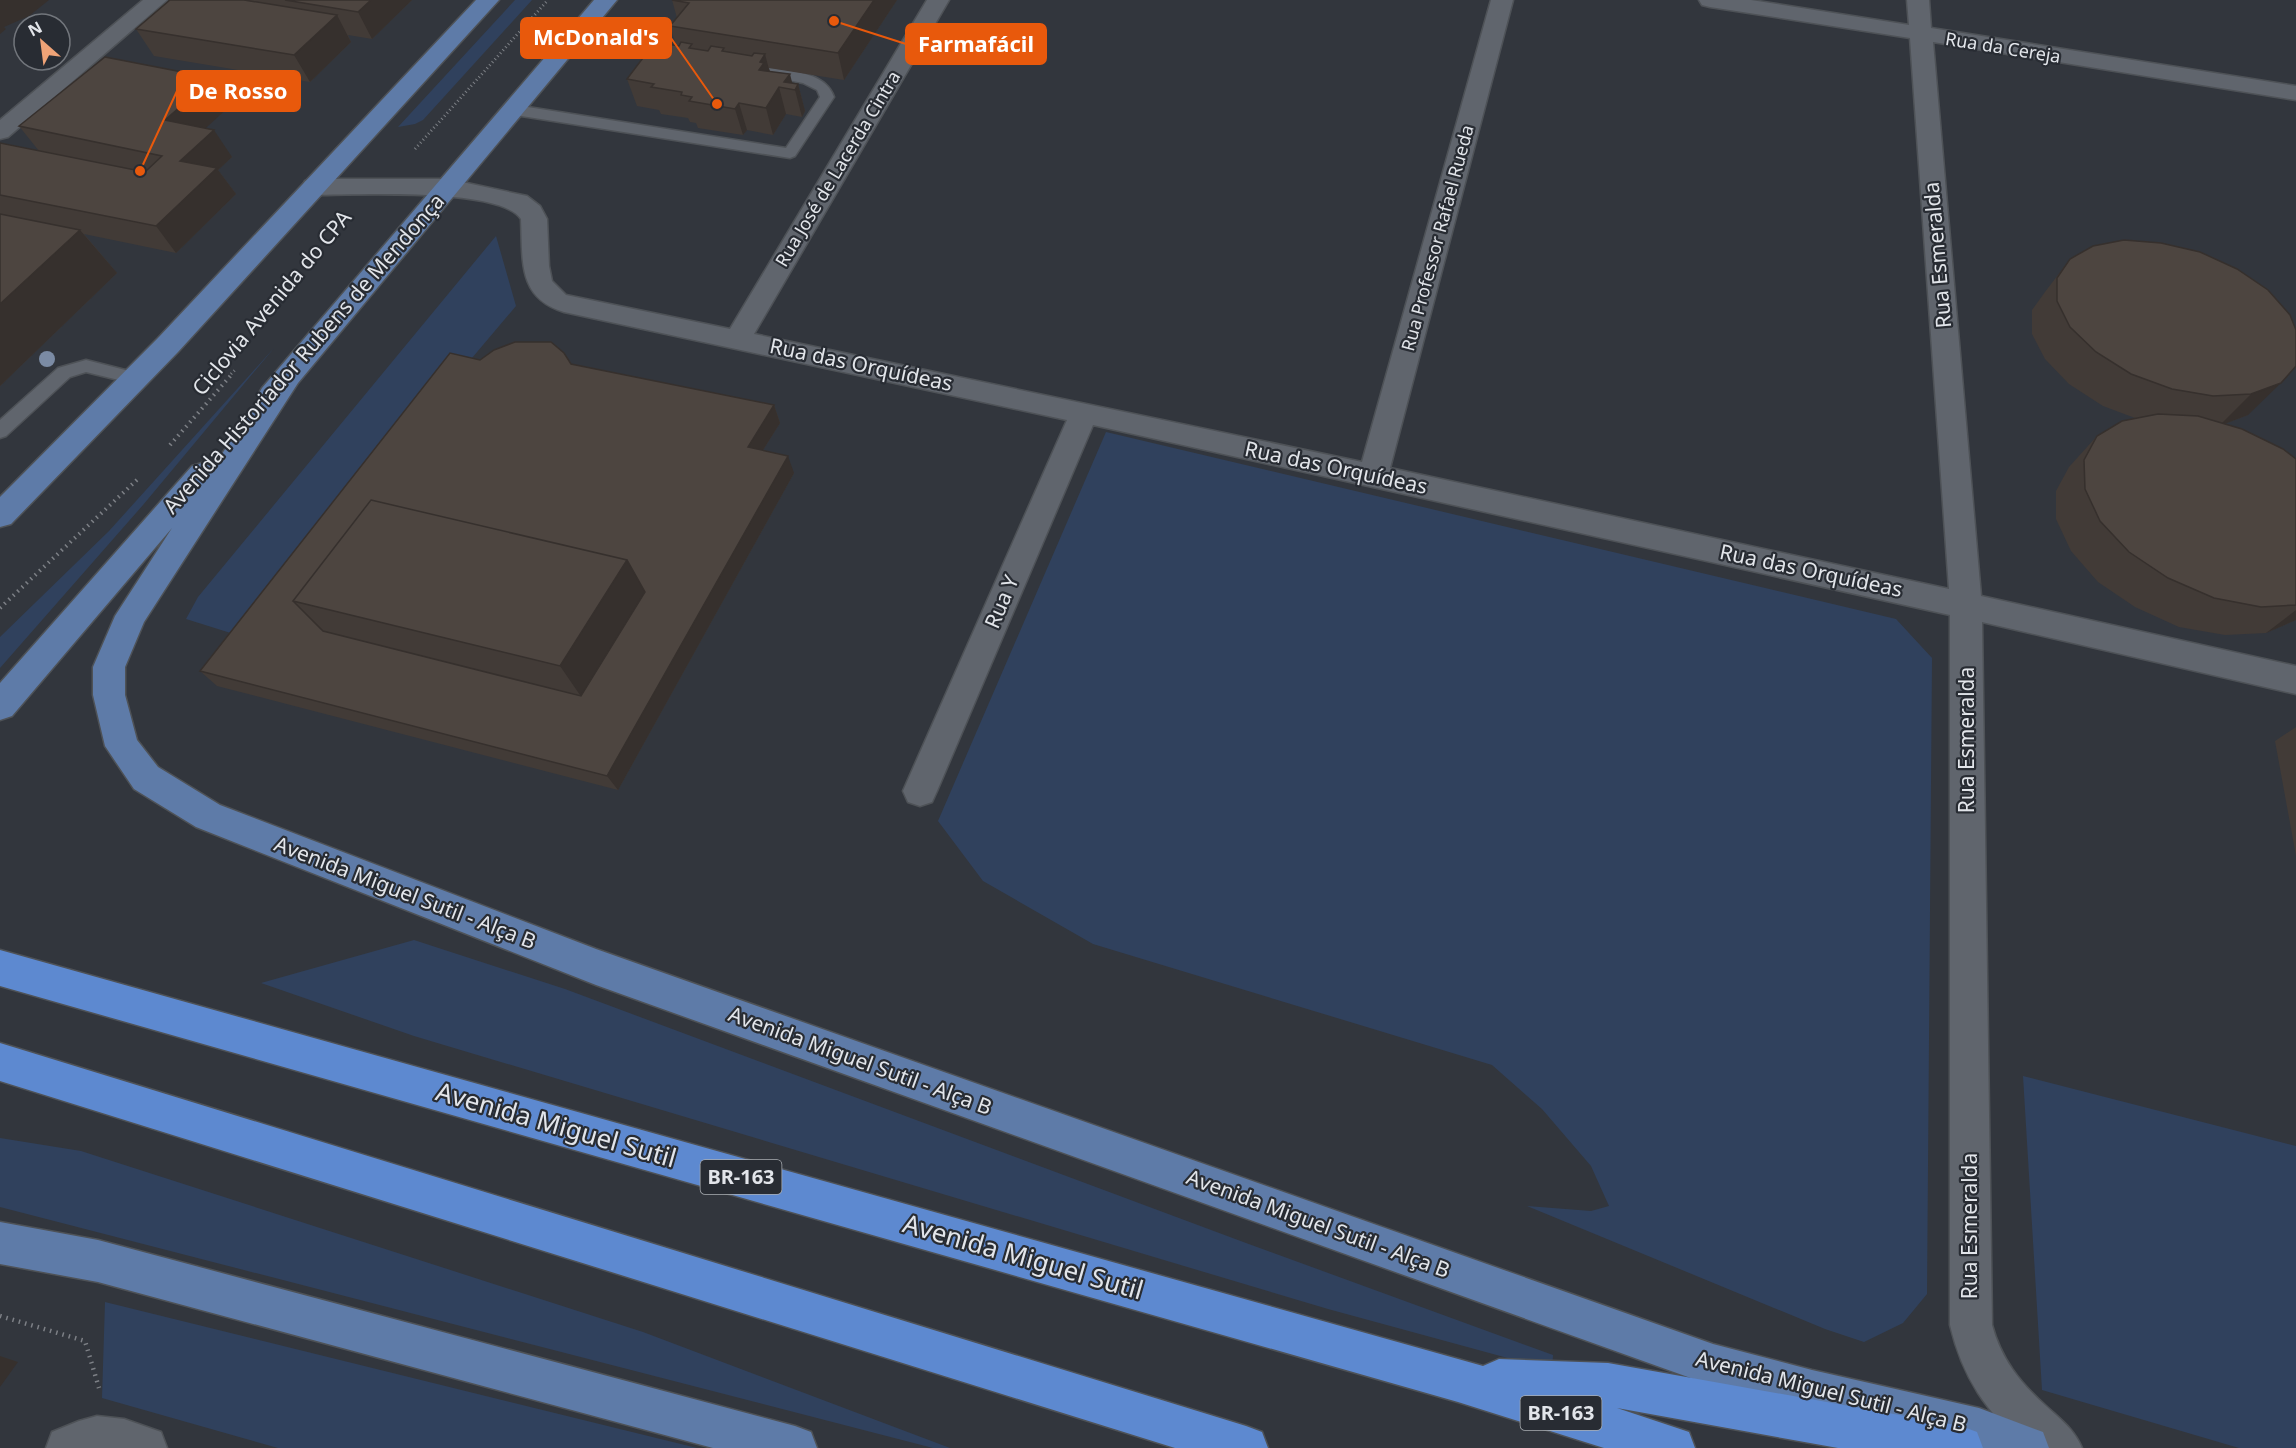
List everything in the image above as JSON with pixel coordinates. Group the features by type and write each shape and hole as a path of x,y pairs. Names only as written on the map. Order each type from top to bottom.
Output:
{"highway":[{"name":"Avenida Miguel Sutil","path":"12,971 1458,1380"},
{"path":"0,1062 1246,1448"},
{"name":"BR-163","path":"1458,1380 1673,1448"},
{"path":"1458,1380 1608,1385 1961,1448"}],"main road":[{"path":"0,516 135,378 488,0"},
{"name":"Avenida Historiador Rubens de Mendonça","path":"0,706 287,378 606,0"},
{"name":"Avenida Miguel Sutil - Alça B","path":"287,378 130,616 109,667 110,695 122,746 146,778 208,816 596,967 1713,1365 1812,1392 1979,1430 2027,1448"},
{"path":"0,1243 98,1260 795,1448"}],"street":[{"path":"0,132 156,0"},
{"name":"Rua José de Lacerda Cintra","path":"738,339 938,0"},
{"name":"Rua Professor Rafael Rueda","path":"1373,476 1502,0"},
{"name":"Rua da Cereja","path":"1710,0 2296,93"},
{"name":"Rua Esmeralda","path":"1918,0 1966,605 1971,1325 1975,1348 1982,1366 2002,1394 2060,1448"},
{"name":"Rua das Orquídeas","path":"314,187 448,188 509,199 525,205 531,212 540,284 557,301 573,306 1084,413 1966,605 2296,681"},
{"name":"Rua Y","path":"920,791 1084,413"},
{"path":"76,1443 101,1437 116,1438 145,1448"}],"lane":[{"path":"573,39 690,59"},
{"path":"515,110 790,153 827,97 824,88 807,79 748,69"},
{"path":"0,431 64,372 86,366 135,378"}],"path":[{"path":"386,189 423,138 548,0"},
{"name":"Ciclovia Avenida do CPA","path":"170,445 240,365"},
{"path":"0,608 146,471"},
{"path":"0,1316 85,1341 102,1398 76,1443"}],"shaded area":[{"path":"515,0 532,0 423,120 398,127"},
{"path":"496,236 516,306 461,371 253,640 186,619 198,597"},
{"path":"274,348 143,505 0,668 0,637 109,531"},
{"path":"1106,432 1896,619 1932,658 1927,1294 1903,1323 1864,1342 1825,1329 1527,1206 1591,1211 1609,1206 1591,1166 1542,1109 1492,1065 1093,944 983,881 938,821"},
{"path":"414,940 565,989 1553,1355 1552,1370 1328,1309 414,1036 261,983"},
{"path":"2023,1076 2296,1146 2296,1448 2239,1448 2042,1390"},
{"path":"0,1138 81,1151 643,1332 950,1448 933,1448 0,1207"},
{"path":"105,1302 697,1448 278,1448 102,1398"}],"building":[{"path":"170,0 244,0 337,15 294,55 136,29"},
{"path":"285,0 371,0 358,12"},
{"path":"672,0 874,0 838,53 670,26 689,3"},
{"path":"655,42 679,46 681,42 692,44 689,48 708,51 711,46 724,48 722,51 752,56 754,53 765,54 760,62 764,63 759,70 790,74 784,82 798,84 795,90 779,87 766,108 739,103 735,109 689,101 692,97 681,95 682,92 651,87 654,84 627,79"},
{"path":"105,57 213,78 165,120 214,130 180,161 217,168 156,226 0,195 0,143 145,172 162,156 19,126"},
{"path":"0,214 80,230 0,304"},
{"path":"2124,240 2161,243 2200,252 2237,269 2268,290 2290,315 2296,330 2296,366 2281,383 2251,394 2213,396 2172,389 2131,374 2096,352 2070,327 2057,301 2057,278 2070,259 2093,246"},
{"path":"515,342 551,342 564,353 571,364 774,405 748,447 788,456 607,776 200,671 450,353 480,360 494,350","holes":["371,500 627,560 645,592 581,696 323,631 293,601"]},
{"path":"2158,414 2198,416 2242,429 2283,449 2296,459 2296,605 2261,607 2214,598 2168,578 2129,552 2100,521 2085,489 2084,460 2097,436 2122,421"},
{"path":"371,500 627,560 560,666 293,601"}],"place":[{"name":"Farmafácil","path":"834,21"},
{"name":"McDonald's","path":"717,104"},
{"name":"De Rosso","path":"140,171"}]}
